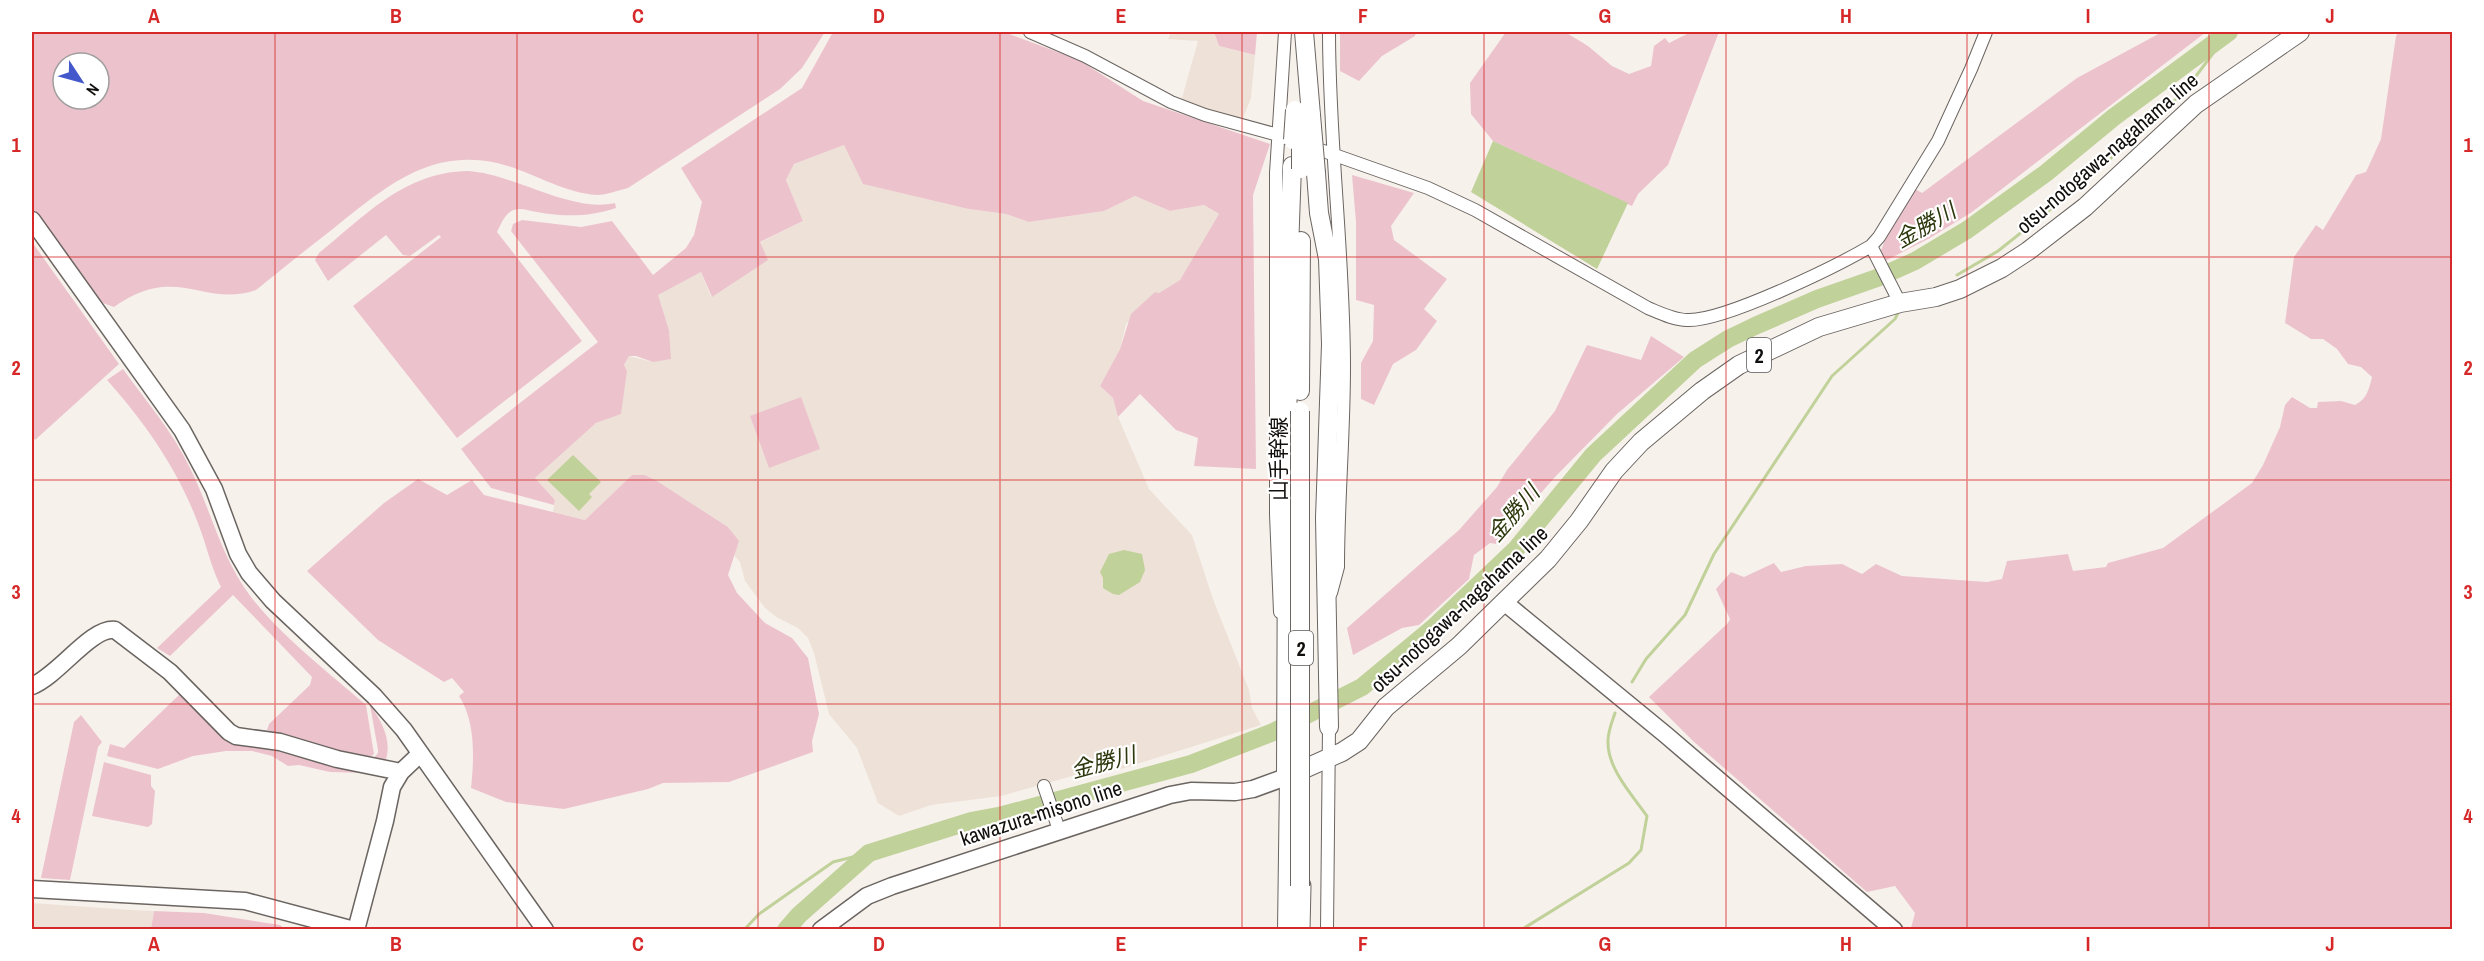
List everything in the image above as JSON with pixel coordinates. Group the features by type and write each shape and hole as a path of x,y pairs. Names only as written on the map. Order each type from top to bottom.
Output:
{"highway":[{"path":"1299,930 1300,886"}],"main road":[{"name":"otsu-notogawa-nagahama line","path":"1286,777 1359,741 1386,706 1444,659 1562,543 1614,471 1641,442 1702,390 1739,365 1819,327 1899,300 1936,297 1960,289 2002,268 2085,207 2196,104 2300,32"},
{"name":"山手幹線","path":"1300,886 1302,37"},
{"path":"1303,170 1319,213 1328,260 1331,336 1325,518 1326,673 1329,727"},
{"path":"1286,777 1288,278 1303,170"}],"street":[{"path":"1030,32 1085,56 1171,102 1205,115 1278,135 1332,156 1428,188 1475,210 1648,309 1671,318 1688,321 1738,308 1873,251 1879,237 1938,141 1986,32"},
{"path":"1285,32 1276,173 1276,514 1278,597 1285,655"},
{"path":"1327,612 1338,567 1344,368 1342,298 1332,156 1329,32"},
{"path":"32,220 182,430 214,489 238,554 249,573 273,601 374,696 404,730 545,930"},
{"path":"1873,251 1899,300"},
{"path":"1504,602 1666,735 1894,930"},
{"path":"32,686 53,674 97,633 108,629 115,630 170,672 229,732 236,736 280,742 337,759 401,772"},
{"path":"1327,930 1329,727"},
{"path":"32,889 245,901 355,930 392,787 401,772 420,754"},
{"path":"1284,930 1286,777"},
{"name":"kawazura-misono line","path":"821,930 867,896 1059,830 1170,795 1191,791 1235,792 1253,789 1286,777"},
{"path":"1044,786 1059,830"}],"shaded area":[{"path":"32,32 825,32 802,68 780,89 628,188 597,195 571,190 497,163 473,160 450,161 429,166 390,186 256,290 230,295 186,288 162,287 136,294 114,307 100,302 32,211"},
{"path":"833,32 1004,32 1079,60 1143,101 1270,144 1253,195 1256,469 1194,466 1198,438 1176,430 1140,394 1118,417 1113,398 1100,386 1120,349 1131,314 1155,292 1159,293 1180,280 1219,214 1204,205 1170,211 1135,196 1104,211 1029,222 1006,214 969,209 863,184 844,145 794,164 786,180 803,221 760,242 768,260 712,297 701,272 658,295 669,330 671,359 653,362 629,356 624,365 627,371 621,414 596,423 535,478 555,500 554,505 491,488 461,449 598,342 511,231 513,224 522,220 581,227 612,221 653,275 686,248 694,235 702,202 681,168 802,88"},
{"path":"1171,32 1214,32 1219,46 1255,55 1251,98 1242,121 1181,101 1198,41 1168,39"},
{"path":"1214,32 1257,32 1255,55 1219,46"},
{"path":"1340,32 1416,32 1415,36 1382,56 1359,81 1340,71"},
{"path":"1506,32 1565,32 1588,46 1612,66 1629,74 1651,66 1654,46 1665,38 1669,43 1688,32 1719,32 1668,165 1638,194 1632,206 1493,141 1471,114 1470,83"},
{"path":"2162,32 2206,32 1972,212 1930,238 1885,261 1880,253 1892,222 1915,189 1922,193 2077,78"},
{"path":"2399,32 2452,32 2452,929 1911,928 1915,913 1895,886 1867,892 1693,741 1649,697 1728,623 1730,619 1716,589 1731,572 1744,577 1774,563 1781,572 1806,566 1842,564 1862,574 1876,564 1902,576 1987,582 2002,579 2007,561 2068,554 2073,571 2106,567 2108,563 2163,548 2252,483 2280,427 2285,405 2292,397 2310,408 2317,408 2318,402 2341,401 2355,405 2362,400 2372,377 2361,367 2348,364 2337,349 2323,339 2311,339 2285,323 2294,257 2316,225 2323,230 2356,175 2366,172 2381,139 2396,36"},
{"path":"1493,141 1628,203 1597,269 1471,192"},
{"path":"844,145 969,209 1006,214 1029,222 1104,211 1135,196 1170,211 1204,205 1220,215 1180,280 1159,293 1126,324 1120,349 1100,386 1113,398 1118,417 1149,489 1192,535 1213,599 1249,690 1252,708 1261,725 1118,770 1101,768 1001,796 931,805 899,816 878,803 857,748 829,714 808,638 798,628 778,618 765,608 745,581 740,562 733,554 738,541 728,527 645,475 632,475 585,520 553,512 555,500 535,478 596,423 621,413 624,365 629,356 653,362 669,330 657,295 701,272 711,297 759,243 803,221 786,180 794,164"},
{"path":"468,171 504,179 580,203 598,205 615,203 616,208 577,215 557,215 516,209 504,219 497,232 582,341 457,438 353,306 441,237 439,235 410,256 403,255 386,235 328,281 315,260 319,253 387,198 424,179 445,173"},
{"path":"1352,175 1414,193 1391,226 1394,240 1447,279 1424,309 1437,321 1416,350 1393,364 1374,405 1361,399 1361,363 1373,341 1374,305 1356,300 1356,222"},
{"path":"32,242 119,364 35,440 32,436"},
{"path":"1651,336 1684,357 1617,414 1555,477 1496,544 1490,543 1474,555 1469,579 1419,625 1402,628 1353,655 1347,628 1459,530 1497,487 1507,470 1555,411 1587,345 1641,360"},
{"path":"123,369 183,455 197,482 227,556 242,584 283,632 366,705 374,754 366,760 267,730 269,724 310,685 312,677 233,595 170,656 157,648 221,587 182,486 148,431 107,380"},
{"path":"801,397 820,449 769,468 750,416"},
{"path":"573,455 601,482 589,494 592,497 579,511 547,480"},
{"path":"632,475 645,475 657,481 728,527 739,541 728,575 737,593 765,623 792,638 808,658 819,714 812,741 813,752 729,782 663,783 648,789 564,809 506,802 471,788 473,753 471,729 465,706 459,696 464,692 452,678 444,682 378,640 307,571 384,503 418,479 447,495 472,480 484,495 585,520"},
{"path":"1124,550 1142,554 1145,570 1140,582 1119,595 1113,594 1103,588 1103,578 1100,572 1109,554"},
{"path":"181,693 249,742 367,773 330,772 299,765 288,766 272,756 252,751 226,751 193,756 158,769 107,756 110,744 124,748"},
{"path":"370,705 379,718 387,739 385,762 372,760 378,750"},
{"path":"81,715 102,742 98,747 70,880 41,878 74,722"},
{"path":"104,762 151,775 151,786 155,791 152,824 148,827 92,816"},
{"path":"32,903 154,911 151,929 32,929"},
{"path":"154,911 204,913 280,925 285,929 151,929"}],"waterway":[{"path":"1957,275 1998,251 2076,189 2162,113 2187,88 2229,32"},
{"name":"金勝川","path":"786,930 799,915 869,853 971,821 1003,815 1191,764 1271,733 1362,687 1433,628 1516,549 1593,455 1695,360 1728,339 1755,326 1915,261 1967,230 2046,173 2114,117 2229,32"},
{"path":"1632,682 1646,659 1685,615 1714,554 1832,376 1895,319 1898,313"},
{"path":"1521,930 1629,863 1641,850 1647,816 1616,771 1609,751 1609,734 1615,713"},
{"path":"744,930 759,914 833,862 869,853"}]}
